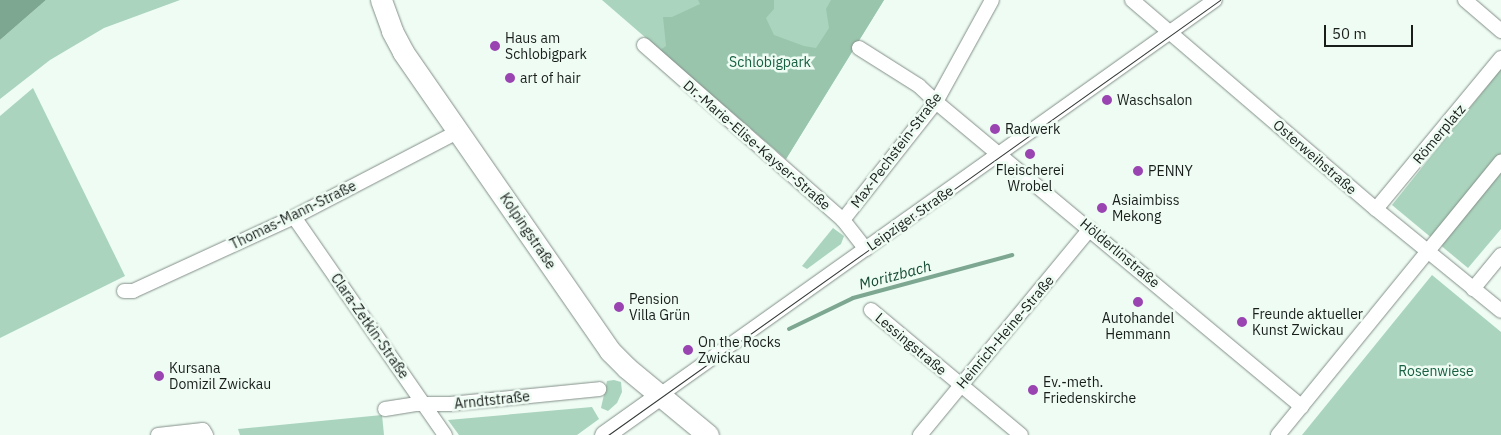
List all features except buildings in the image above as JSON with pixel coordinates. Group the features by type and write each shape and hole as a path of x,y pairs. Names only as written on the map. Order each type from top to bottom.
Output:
{"main road":[{"name":"Kolpingstraße","path":"381,0 392,31 403,52 610,351 708,435"}],"street":[{"name":"Max-Pechstein-Straße","path":"843,220 936,102 992,0"},
{"name":"Osterweihstraße","path":"1132,0 1427,252 1501,311"},
{"name":"Leipziger Straße","path":"604,435 1215,0"},
{"path":"1465,0 1501,31"},
{"name":"Dr.-Marie-Elise-Kayser-Straße","path":"644,45 843,220 866,249"},
{"name":"Hölderlinstraße","path":"859,48 919,86 1302,406"},
{"name":"Römerplatz","path":"1376,209 1501,58"},
{"name":"Thomas-Mann-Straße","path":"124,291 133,291 294,216 459,131"},
{"path":"1278,435 1501,162"},
{"name":"Clara-Zetkin-Straße","path":"294,216 445,435"},
{"name":"Heinrich-Heine-Straße","path":"920,435 1090,229"},
{"path":"1474,289 1501,255"},
{"name":"Lessingstraße","path":"871,310 1022,435"},
{"name":"Arndtstraße","path":"385,409 599,389"},
{"path":"158,435 205,433"}],"green space":[{"path":"46,0 180,0 104,28 50,60 0,99 0,40"},
{"name":"Schlobigpark","path":"602,0 884,0 786,159"},
{"name":"Schlobigpark","path":"698,0 774,0 774,9 766,18 774,35 804,46 816,48 829,28 826,9 831,0 884,0 786,159 660,50 666,46 663,17 672,17 700,4"},
{"path":"1501,69 1501,229 1468,268 1392,205"},
{"path":"33,88 125,276 0,338 0,116"},
{"path":"833,228 844,236 841,244 807,269 802,266"},
{"name":"Rosenwiese","path":"1432,275 1501,332 1501,435 1302,435"},
{"path":"607,381 621,382 622,392 617,403 608,411 601,408"},
{"path":"592,407 599,419 577,435 459,435 448,420"},
{"path":"382,415 384,435 240,435 238,429"}],"shaded area":[{"path":"0,0 46,0 0,40"}],"waterway":[{"name":"Moritzbach","path":"789,329 853,298 1012,255"}],"tram line":[{"path":"608,435 1220,0"}],"place":[{"name":"Haus am Schlobigpark","path":"495,46"},
{"name":"art of hair","path":"510,78"},
{"name":"Waschsalon","path":"1107,100"},
{"name":"Radwerk","path":"995,129"},
{"name":"Fleischerei Wrobel","path":"1030,154"},
{"name":"PENNY","path":"1138,171"},
{"name":"Asiaimbiss Mekong","path":"1102,208"},
{"name":"Autohandel Hemmann","path":"1138,302"},
{"name":"Pension Villa Grün","path":"619,307"},
{"name":"Freunde aktueller Kunst Zwickau","path":"1242,322"},
{"name":"On the Rocks Zwickau","path":"688,350"},
{"name":"Kursana Domizil Zwickau","path":"159,376"},
{"name":"Ev.-meth. Friedenskirche","path":"1033,390"}]}
